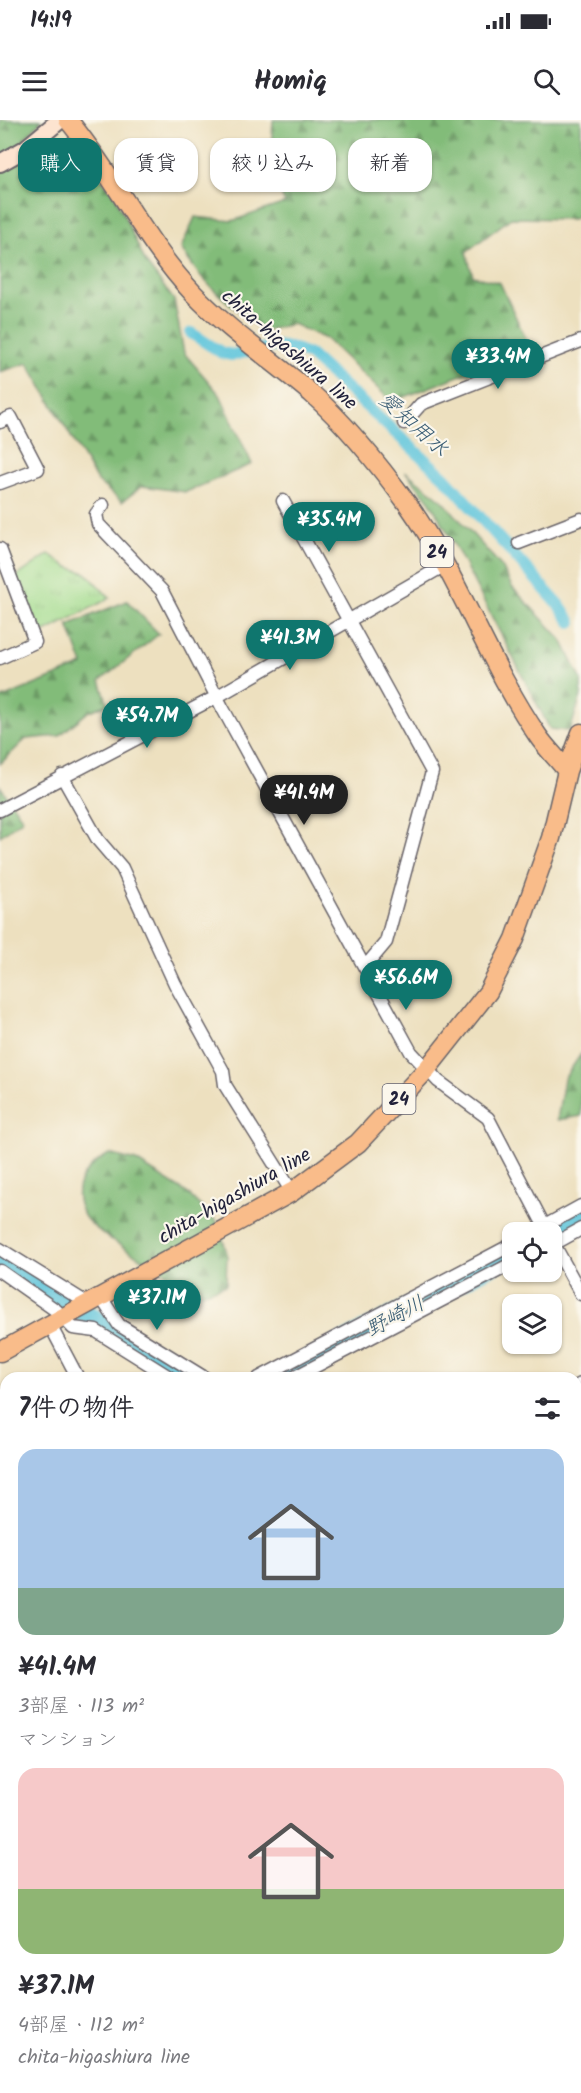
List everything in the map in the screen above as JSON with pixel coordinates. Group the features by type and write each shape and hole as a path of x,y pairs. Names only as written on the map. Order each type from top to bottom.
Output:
{"main road":[{"name":"chita-higashiura line","path":"68,120 107,171 169,267 210,311 313,395 353,435 410,508 445,565 521,708 539,737 567,771"},
{"name":"chita-higashiura line","path":"0,1352 292,1192 358,1143 427,1069 488,992 515,939 551,838 567,771 581,733"}],"street":[{"path":"0,163 25,149 60,120"},
{"path":"404,423 421,404 581,341"},
{"path":"0,422 11,417 38,469 0,483"},
{"path":"283,501 432,772 386,942 365,967"},
{"path":"103,505 96,514 98,524 162,591 411,1052 438,1081 488,1118 542,1222"},
{"path":"519,543 581,519"},
{"path":"0,549 35,642 0,658"},
{"path":"0,810 218,696 445,565"},
{"path":"62,776 98,840 122,868 175,984 222,1071 225,1085 292,1192"},
{"path":"558,1222 581,1206"},
{"path":"562,1238 581,1229"},
{"path":"0,1249 77,1309"},
{"path":"270,1372 502,1250"},
{"path":"562,1259 581,1294"},
{"path":"304,1372 502,1269"},
{"path":"0,1271 77,1309 119,1325 195,1372"},
{"path":"77,1309 78,1372"},
{"path":"77,1309 73,1328 96,1331 161,1372"}],"green space":[{"path":"0,120 42,120 25,138 18,138 18,192 102,192 102,180 114,194 146,263 174,300 184,353 220,395 252,464 186,492 142,486 122,502 97,481 28,363 0,372"},
{"path":"273,120 581,120 581,214 573,219 511,218 466,252 473,276 500,283 530,348 392,402 326,339 293,324 263,331 198,273 181,248 195,217 232,221 285,203 280,192 336,192 336,138 272,138"},
{"path":"57,134 62,138 51,138"},
{"path":"405,471 443,501 502,567 512,587 562,640 581,679 581,696 570,731 550,729 452,540 430,502"},
{"path":"49,554 68,567 86,573 110,598 39,635 16,577"},
{"path":"127,601 159,634 100,681 108,704 88,712 59,736 26,739 0,764 0,699 83,665 68,625"},
{"path":"0,786 23,819 0,836"},
{"path":"581,1054 581,1116 557,1120 564,1079"},
{"path":"109,1154 136,1161 187,1193 218,1223 227,1253 226,1285 202,1293 121,1246 92,1225 80,1207 78,1188 92,1166"}],"waterway":[{"name":"愛知用水","path":"191,333 222,353 232,355 275,346 293,348 310,355 445,478 558,604 571,622"},
{"name":"野崎川","path":"562,1227 581,1216"},
{"name":"野崎川","path":"288,1372 502,1259"},
{"name":"野崎川","path":"0,1260 178,1372"}]}
